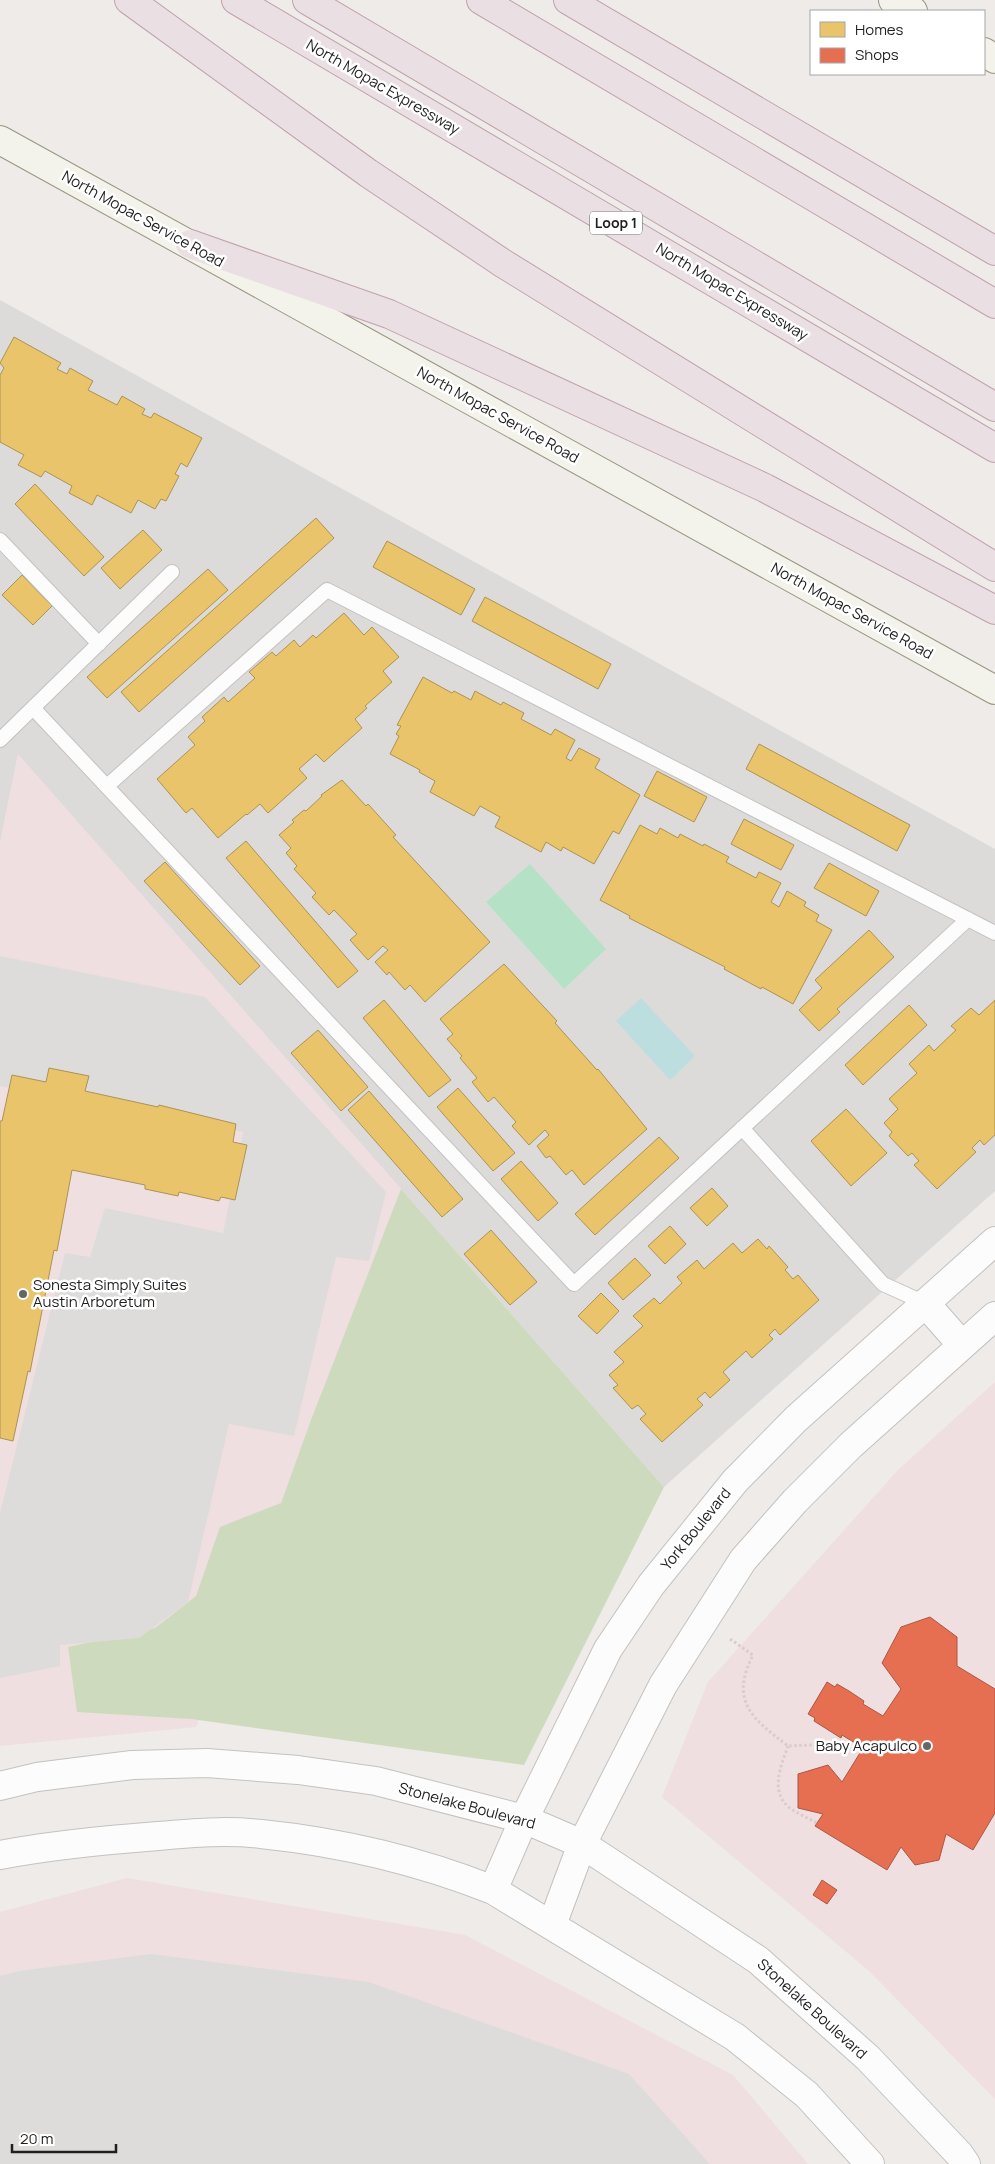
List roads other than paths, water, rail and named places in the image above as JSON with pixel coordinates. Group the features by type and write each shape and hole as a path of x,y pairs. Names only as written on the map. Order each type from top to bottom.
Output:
{"highway":[{"path":"129,0 368,173 504,264 995,567"},
{"name":"North Mopac Expressway","path":"236,0 995,448"},
{"path":"307,0 995,407"},
{"path":"481,0 995,304"},
{"path":"568,0 995,251"},
{"path":"190,244 389,314 765,488 995,610"}],"main road":[{"path":"893,0 911,10"},
{"name":"North Mopac Service Road","path":"0,140 995,690"}],"street":[{"name":"York Boulevard","path":"493,1890 524,1819 608,1649 651,1585 735,1481 796,1419 995,1241"},
{"path":"925,1303 962,1345"},
{"path":"552,1925 582,1844 663,1686 743,1560 850,1444 995,1316"},
{"name":"Stonelake Boulevard","path":"0,1786 37,1778 132,1765 206,1763 298,1770 376,1781 524,1819 582,1844 758,1960 868,2058 957,2161"},
{"path":"0,1855 127,1838 196,1833 260,1834 388,1857 455,1875 493,1890 735,2037 808,2095 870,2164"}],"lane":[{"path":"0,540 99,644"},
{"path":"0,740 172,572"},
{"path":"107,786 327,590 995,933"},
{"path":"33,708 574,1284 968,919"},
{"path":"742,1128 884,1284 925,1303"}],"water":[{"path":"641,998 695,1056 670,1080 616,1021"}],"place":[{"name":"Sonesta Simply Suites Austin Arboretum","path":"23,1294"},
{"name":"Baby Acapulco","path":"927,1746"}]}
